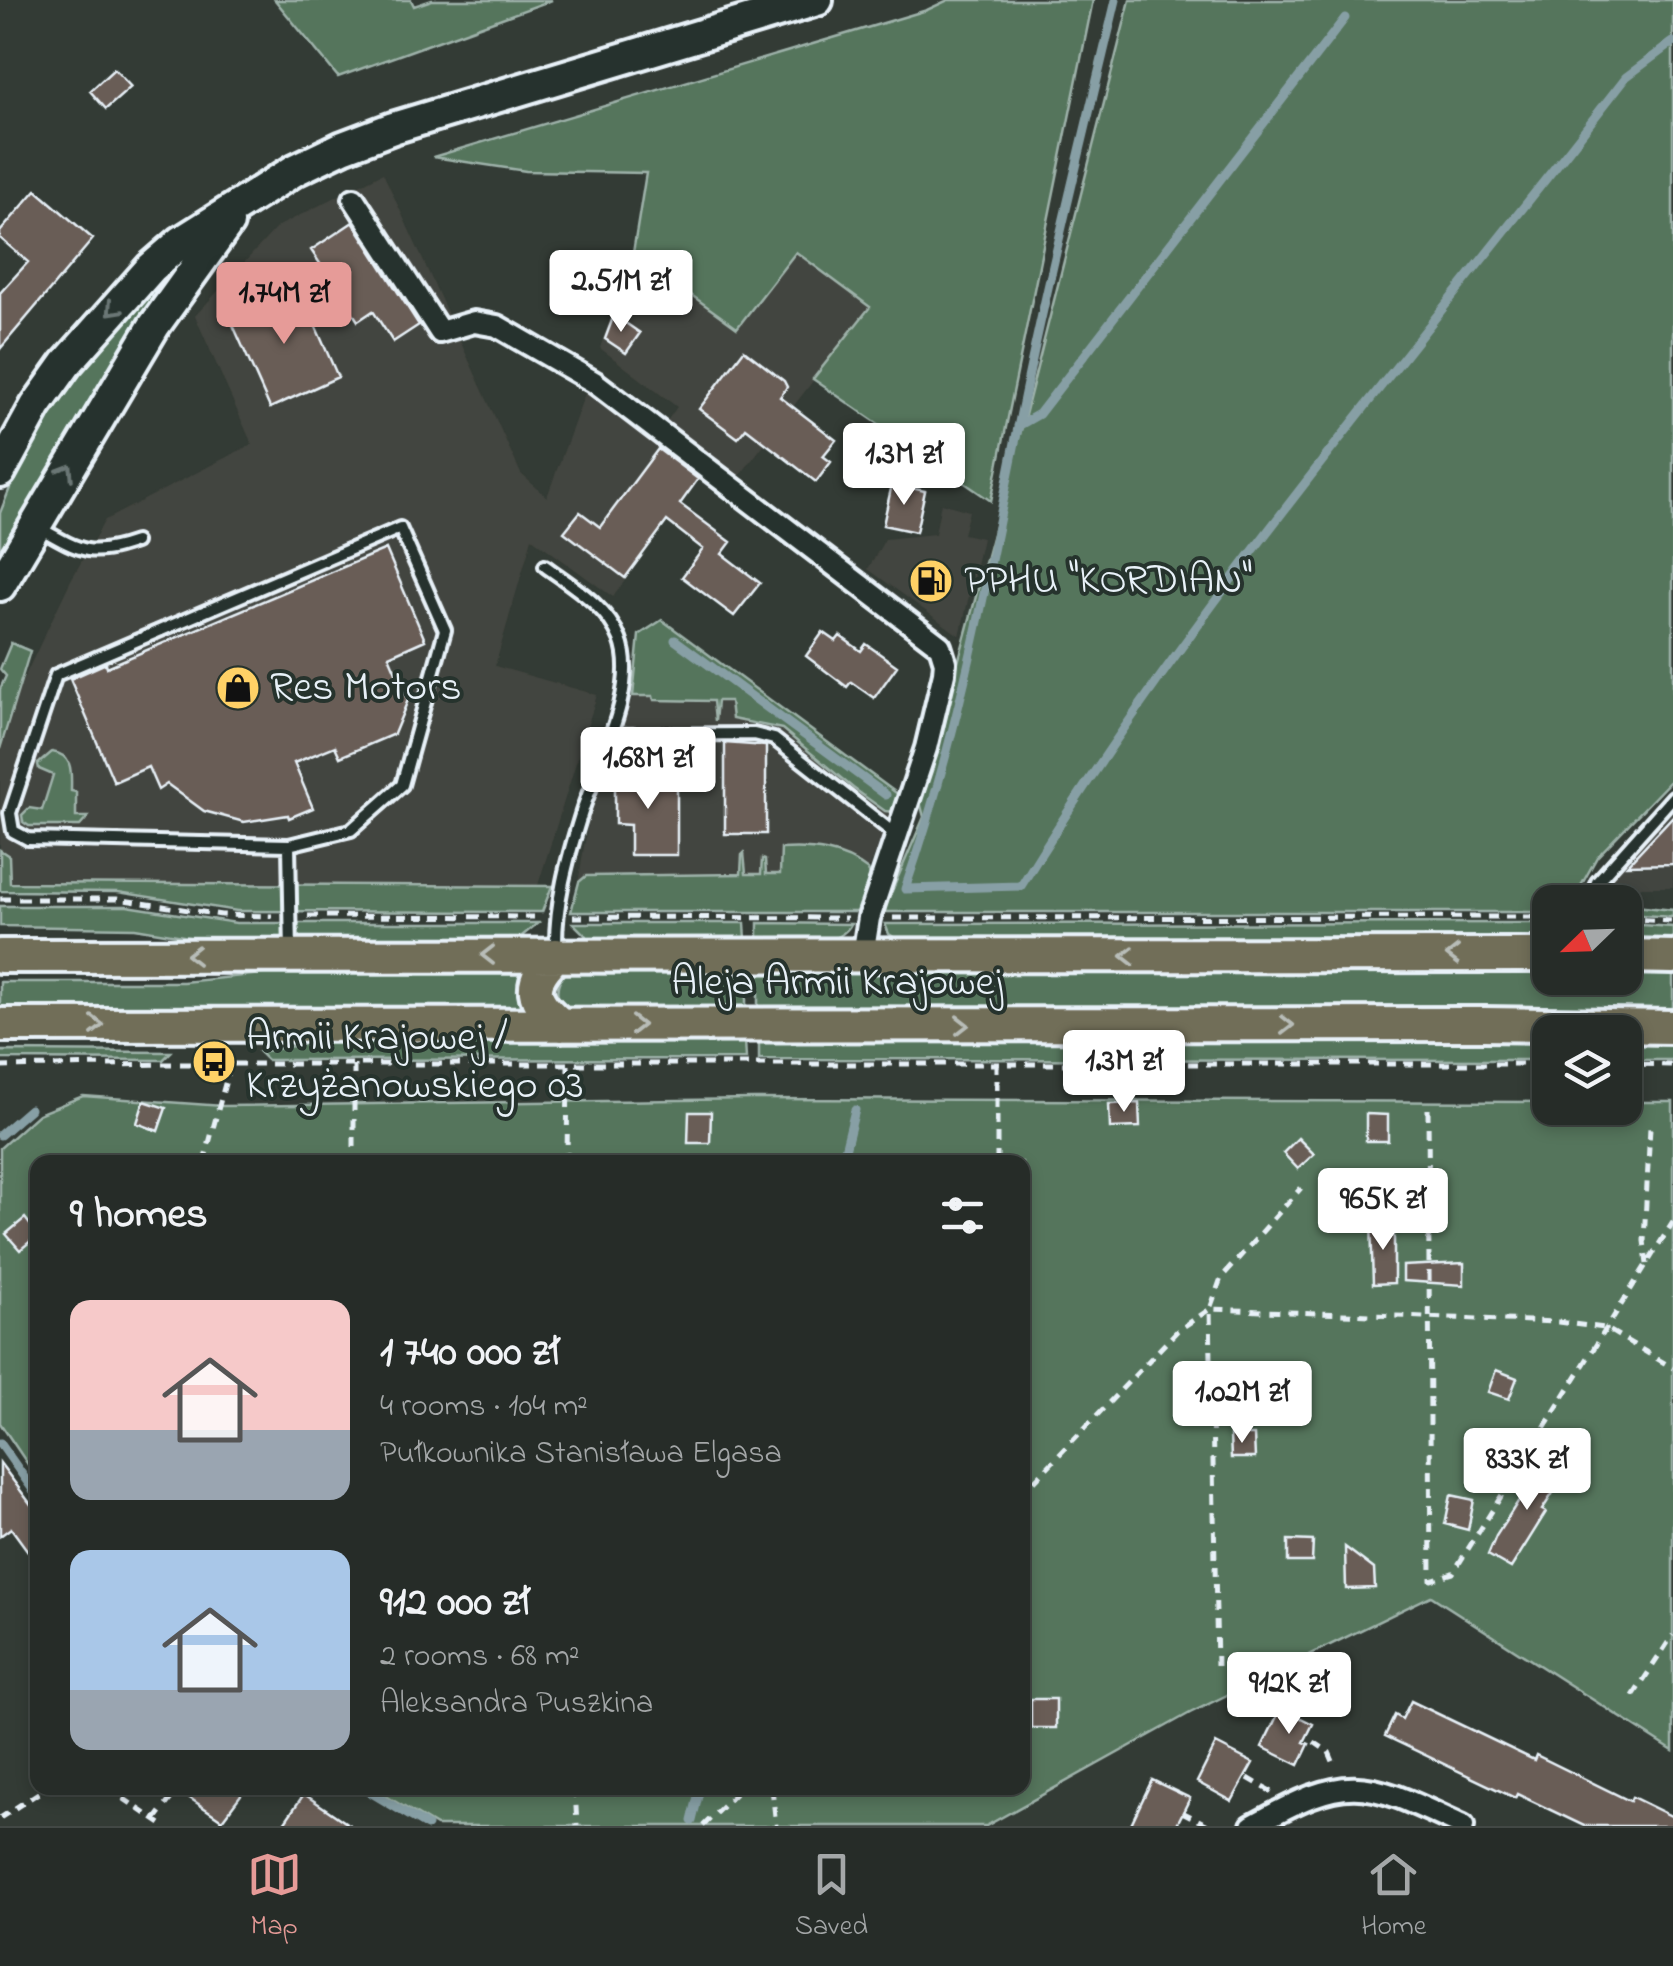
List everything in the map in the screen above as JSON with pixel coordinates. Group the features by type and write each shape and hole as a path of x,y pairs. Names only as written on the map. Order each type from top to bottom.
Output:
{"main road":[{"name":"Aleja Armii Krajowej","path":"8,953 1532,955"},
{"path":"556,955 538,977 535,990 542,1009 561,1025"},
{"path":"1642,956 1673,957"},
{"name":"Aleja Armii Krajowej","path":"0,1025 1673,1027"}],"street":[{"path":"0,472 36,406 103,320 151,268 181,242 295,170 343,146 393,128 817,0"},
{"path":"354,198 440,332 474,322 496,326 594,382 940,646 944,673 926,748 869,918 863,956"},
{"path":"0,585 154,326 201,257 243,205"},
{"path":"1252,1826 1298,1800 1342,1787 1388,1792 1452,1824"}],"lane":[{"path":"33,524 90,552 104,552 135,542"},
{"path":"400,528 445,630 402,785 350,830 289,844 28,840 13,830 10,813 56,676 400,528"},
{"path":"544,566 595,604 612,623 626,658 622,698 571,849 556,918 556,955"},
{"path":"609,735 754,734 774,740 896,836"},
{"path":"1595,885 1673,797"},
{"path":"289,844 291,954"}],"path":[{"path":"0,899 117,899 221,915 292,916 1532,917"},
{"path":"1642,920 1673,922"},
{"path":"997,1064 997,1155"},
{"path":"0,1067 1532,1064"},
{"path":"1642,1064 1673,1065"},
{"path":"206,1155 230,1065"},
{"path":"354,1065 354,1155"},
{"path":"567,1155 568,1065"},
{"path":"1428,1109 1431,1580 1452,1574 1673,1222"},
{"path":"1646,1264 1650,1127"},
{"path":"1217,1666 1210,1309 1221,1278 1301,1188"},
{"path":"1030,1486 1177,1330 1210,1309 1558,1322 1606,1328 1673,1368"},
{"path":"1633,1696 1673,1634"},
{"path":"1314,1742 1329,1752 1336,1769"},
{"path":"1248,1778 1276,1796"},
{"path":"0,1818 35,1795"},
{"path":"118,1795 164,1826"},
{"path":"147,1826 174,1795"},
{"path":"575,1795 577,1826"},
{"path":"702,1826 733,1795"},
{"path":"773,1795 776,1826"},
{"path":"1182,1812 1210,1826"}],"shaded area":[{"path":"383,173 521,474 547,497 587,388 698,479 613,597 532,538 495,666 597,695 538,885 9,883 9,856 0,852 0,728 71,580 105,520 252,444 195,316 277,227"},
{"path":"795,252 870,307 738,478 664,425 677,407 600,348 633,253 737,327"},
{"path":"941,503 969,511 963,534 982,538 960,636 868,569 885,539 935,534"},
{"path":"633,696 653,696 654,700 731,700 732,719 773,725 794,738 853,788 885,811 893,812 868,870 832,852 781,850 781,874 582,878 578,884 593,792"},
{"path":"1673,810 1673,887 1603,885"}],"green space":[{"path":"275,0 411,0 414,6 432,0 552,0 338,77"},
{"path":"948,0 1093,0 991,501 813,379 870,307 796,252 737,328 633,253 646,173 526,171 433,157 927,10"},
{"path":"1130,0 1673,0 1673,778 1597,857 1581,885 1532,885 1532,912 885,912 887,891 892,891 924,817 920,802 1021,431"},
{"path":"192,248 77,438 25,510 0,553 0,513 30,438 115,321"},
{"path":"662,620 899,795 893,812 885,811 853,788 782,729 732,719 730,701 717,701 715,721 713,701 633,696 639,635"},
{"path":"11,643 30,651 0,749 0,689 6,676 0,669"},
{"path":"52,752 64,757 70,766 76,817 88,817 80,826 29,826 23,822 22,815 29,808 42,810 53,775 39,769 38,764"},
{"path":"781,849 826,851 868,870 870,876 857,912 571,912 579,882 586,876 741,874 744,853 746,874 761,874 762,859 766,874 780,874"},
{"path":"0,850 9,856 10,883 552,886 542,912 237,911 118,892 0,891"},
{"path":"0,906 127,906 236,923 538,923 517,940 213,941 135,928 0,926"},
{"path":"1642,907 1673,910 1673,917 1642,915"},
{"path":"573,923 745,923 746,940 590,940"},
{"path":"758,923 851,924 834,938 796,942 758,940"},
{"path":"1532,923 1532,939 899,940 889,934 885,924"},
{"path":"1642,925 1673,927 1673,942 1642,941"},
{"path":"311,969 526,969 528,1009 0,1010 0,982 183,982"},
{"path":"758,969 1532,969 1532,995 1642,995 1642,970 1673,971 1673,1012 758,1011"},
{"path":"746,970 746,1010 565,1011 558,996 559,981 566,972"},
{"path":"745,1040 746,1059 267,1060 259,1052 321,1041"},
{"path":"759,1040 1532,1040 1532,1060 759,1059"},
{"path":"1642,1040 1673,1041 1673,1060 1642,1060"},
{"path":"0,1051 171,1052 163,1060 0,1059"},
{"path":"83,1096 223,1106 754,1099 1532,1102 1532,1125 1642,1125 1642,1102 1673,1102 1673,1751 1431,1596 1190,1713 986,1826 436,1826 385,1795 1030,1795 1030,1155 30,1155 30,1468 0,1423 0,1148 38,1114"}],"building":[{"path":"114,69 131,87 106,109 90,91"},
{"path":"36,190 93,239 0,349 0,293 28,262 0,238 0,232"},
{"path":"353,222 419,325 393,342 373,311 358,321 311,250"},
{"path":"298,286 338,377 270,408 229,316"},
{"path":"614,315 640,333 626,353 605,339"},
{"path":"744,350 784,381 787,387 780,397 836,440 823,456 831,462 816,482 746,428 738,438 699,409"},
{"path":"658,449 698,479 680,504 731,542 722,554 760,583 734,616 682,577 703,549 667,521 625,578 564,532 580,512 600,527"},
{"path":"892,484 925,491 916,532 883,525"},
{"name":"Res Motors","path":"386,549 425,640 389,656 408,700 394,734 340,757 335,746 294,763 313,808 289,818 288,815 244,822 204,811 167,784 158,790 148,767 114,782 70,679"},
{"path":"823,632 836,641 840,636 861,651 866,644 897,666 874,698 851,682 847,687 806,656"},
{"path":"725,743 766,746 766,834 725,834"},
{"path":"677,773 677,855 630,855 630,825 615,824 615,774"},
{"path":"1673,816 1673,864 1627,865"},
{"path":"144,1101 166,1108 158,1131 137,1123"},
{"path":"1139,1103 1140,1127 1110,1128 1109,1104"},
{"path":"689,1112 711,1112 710,1143 688,1143"},
{"path":"1366,1114 1388,1115 1388,1141 1366,1141"},
{"path":"1298,1138 1314,1154 1298,1169 1283,1153"},
{"path":"25,1218 30,1225 30,1242 20,1250 6,1234"},
{"path":"1371,1222 1394,1223 1394,1283 1373,1284"},
{"path":"1464,1263 1464,1285 1403,1281 1403,1266"},
{"path":"1496,1370 1517,1378 1509,1399 1488,1392"},
{"path":"1230,1435 1254,1435 1255,1458 1231,1458"},
{"path":"1548,1455 1569,1468 1511,1568 1488,1555"},
{"path":"0,1463 30,1503 30,1554 11,1528 0,1536"},
{"path":"1451,1495 1474,1500 1468,1530 1445,1524"},
{"path":"1288,1540 1313,1541 1312,1562 1288,1562"},
{"path":"1345,1547 1374,1569 1375,1588 1346,1589"},
{"path":"1031,1699 1056,1699 1056,1728 1031,1728"},
{"path":"1411,1701 1534,1760 1536,1755 1630,1801 1632,1797 1673,1817 1673,1826 1584,1826 1385,1736 1395,1715 1402,1719"},
{"path":"1281,1708 1313,1724 1299,1765 1262,1747"},
{"path":"1216,1744 1253,1763 1232,1801 1197,1782"},
{"path":"1152,1780 1190,1798 1176,1826 1130,1826"},
{"path":"185,1795 241,1795 222,1820"},
{"path":"305,1795 351,1826 282,1826"}],"waterway":[{"path":"1116,0 1046,295 959,706 905,889 1021,886 1161,676 1312,474 1626,77 1673,42"},
{"path":"1018,426 1039,414 1345,18"},
{"path":"675,640 886,795"},
{"path":"0,1135 30,1109"},
{"path":"844,1155 855,1110"},
{"path":"0,1443 30,1486"},
{"path":"375,1795 427,1826"},
{"path":"692,1821 698,1795"}],"place":[{"name":"PPHU \"KORDIAN\"","path":"931,581"},
{"name":"Res Motors","path":"238,688"},
{"name":"Armii Krajowej / Krzyżanowskiego 03","path":"214,1062"}]}
